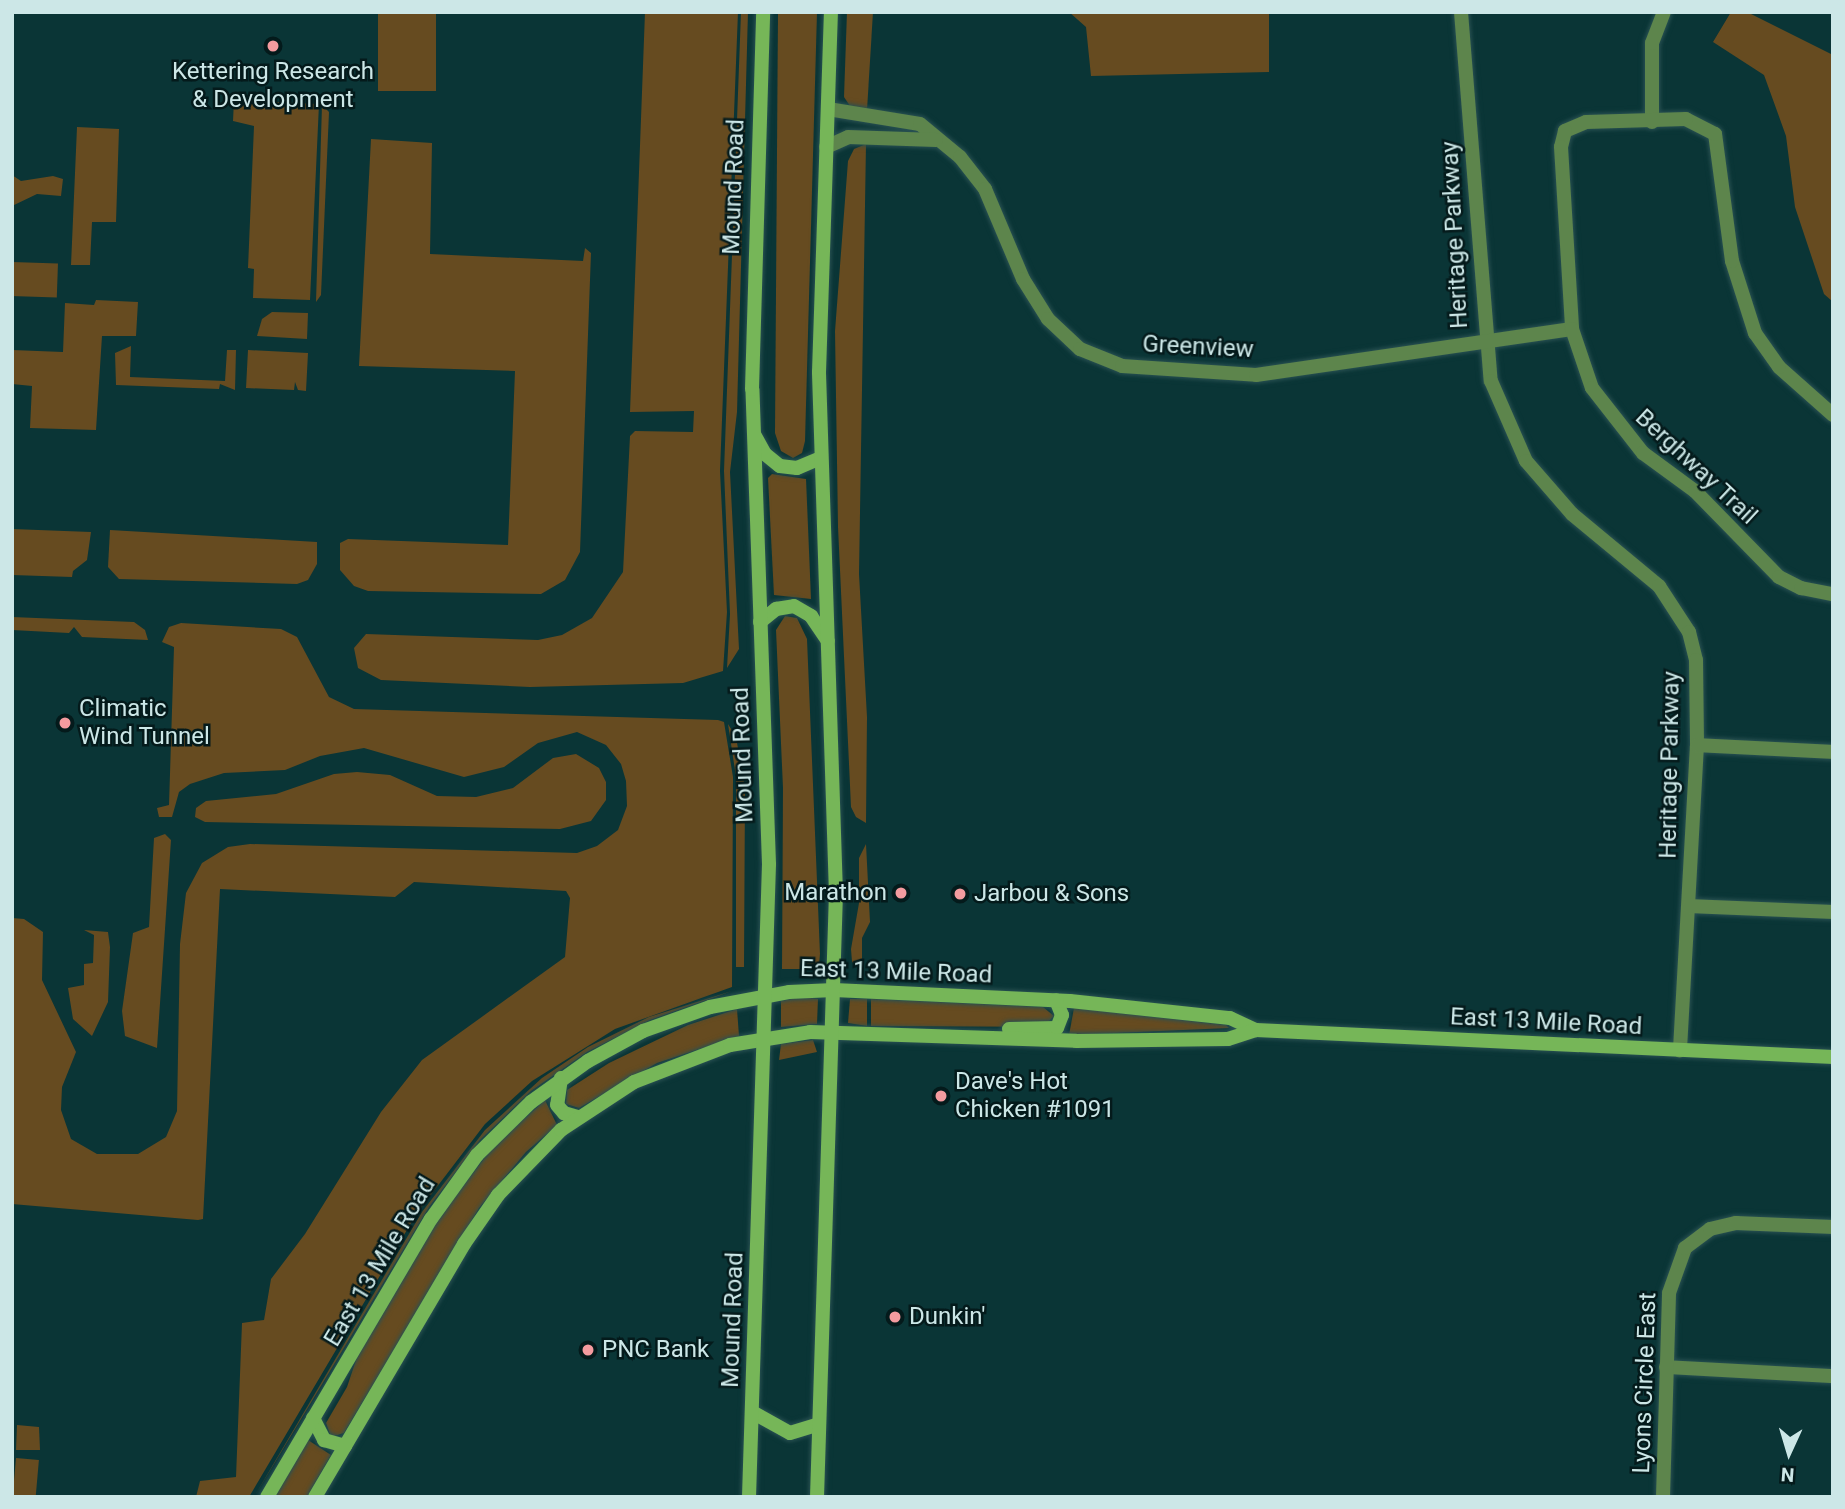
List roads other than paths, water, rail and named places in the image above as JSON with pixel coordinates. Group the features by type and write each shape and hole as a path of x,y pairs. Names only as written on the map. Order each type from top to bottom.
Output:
{"main road":[{"name":"Mound Road","path":"749,1497 766,995 768,818 752,428 763,12"},
{"path":"817,1497 833,1031 836,832 821,458 831,12"},
{"path":"752,428 765,454 779,466 797,467 821,458"},
{"path":"760,622 776,609 794,606 811,615 830,645"},
{"name":"East 13 Mile Road","path":"267,1497 453,1185 513,1118 561,1078 643,1031 710,1007 766,995 834,989 1056,1000 1230,1018 1256,1030"},
{"path":"974,1037 981,1029 1057,1028 1062,1015 1056,1000"},
{"name":"East 13 Mile Road","path":"315,1497 482,1215 530,1159 578,1117 634,1082 675,1063 764,1039 833,1031 974,1037 1228,1039 1256,1030 1833,1057"},
{"path":"561,1078 557,1105 565,1113 578,1117"},
{"path":"752,1412 790,1433 819,1424"},
{"path":"313,1418 324,1440 345,1446"}],"street":[{"name":"Heritage Parkway","path":"1461,12 1485,342 1491,381 1526,461 1572,514 1659,586 1676,606 1696,660 1697,744 1680,1051"},
{"path":"1664,12 1652,43 1652,122 1686,119 1716,134 1732,261 1755,333 1779,367 1833,415"},
{"name":"Greenview","path":"828,109 920,124 977,176 1023,279 1048,319 1080,349 1122,366 1256,375 1572,329"},
{"name":"Berghway Trail","path":"1652,122 1586,122 1565,131 1561,147 1572,329 1592,388 1643,453 1695,491 1779,577 1801,588 1833,594"},
{"path":"826,147 848,137 936,140"},
{"path":"1697,744 1833,752"},
{"path":"1689,905 1833,912"},
{"name":"Lyons Circle East","path":"1663,1497 1666,1367 1672,1275 1685,1248 1697,1236 1736,1223 1833,1227"},
{"path":"1666,1367 1833,1376"}],"place":[{"name":"Kettering Research & Development","path":"273,46"},
{"name":"Climatic Wind Tunnel","path":"65,723"},
{"name":"Marathon","path":"901,893"},
{"name":"Jarbou & Sons","path":"960,894"},
{"name":"Dave's Hot Chicken #1091","path":"941,1096"},
{"name":"Dunkin'","path":"895,1317"},
{"name":"PNC Bank","path":"588,1350"}]}
